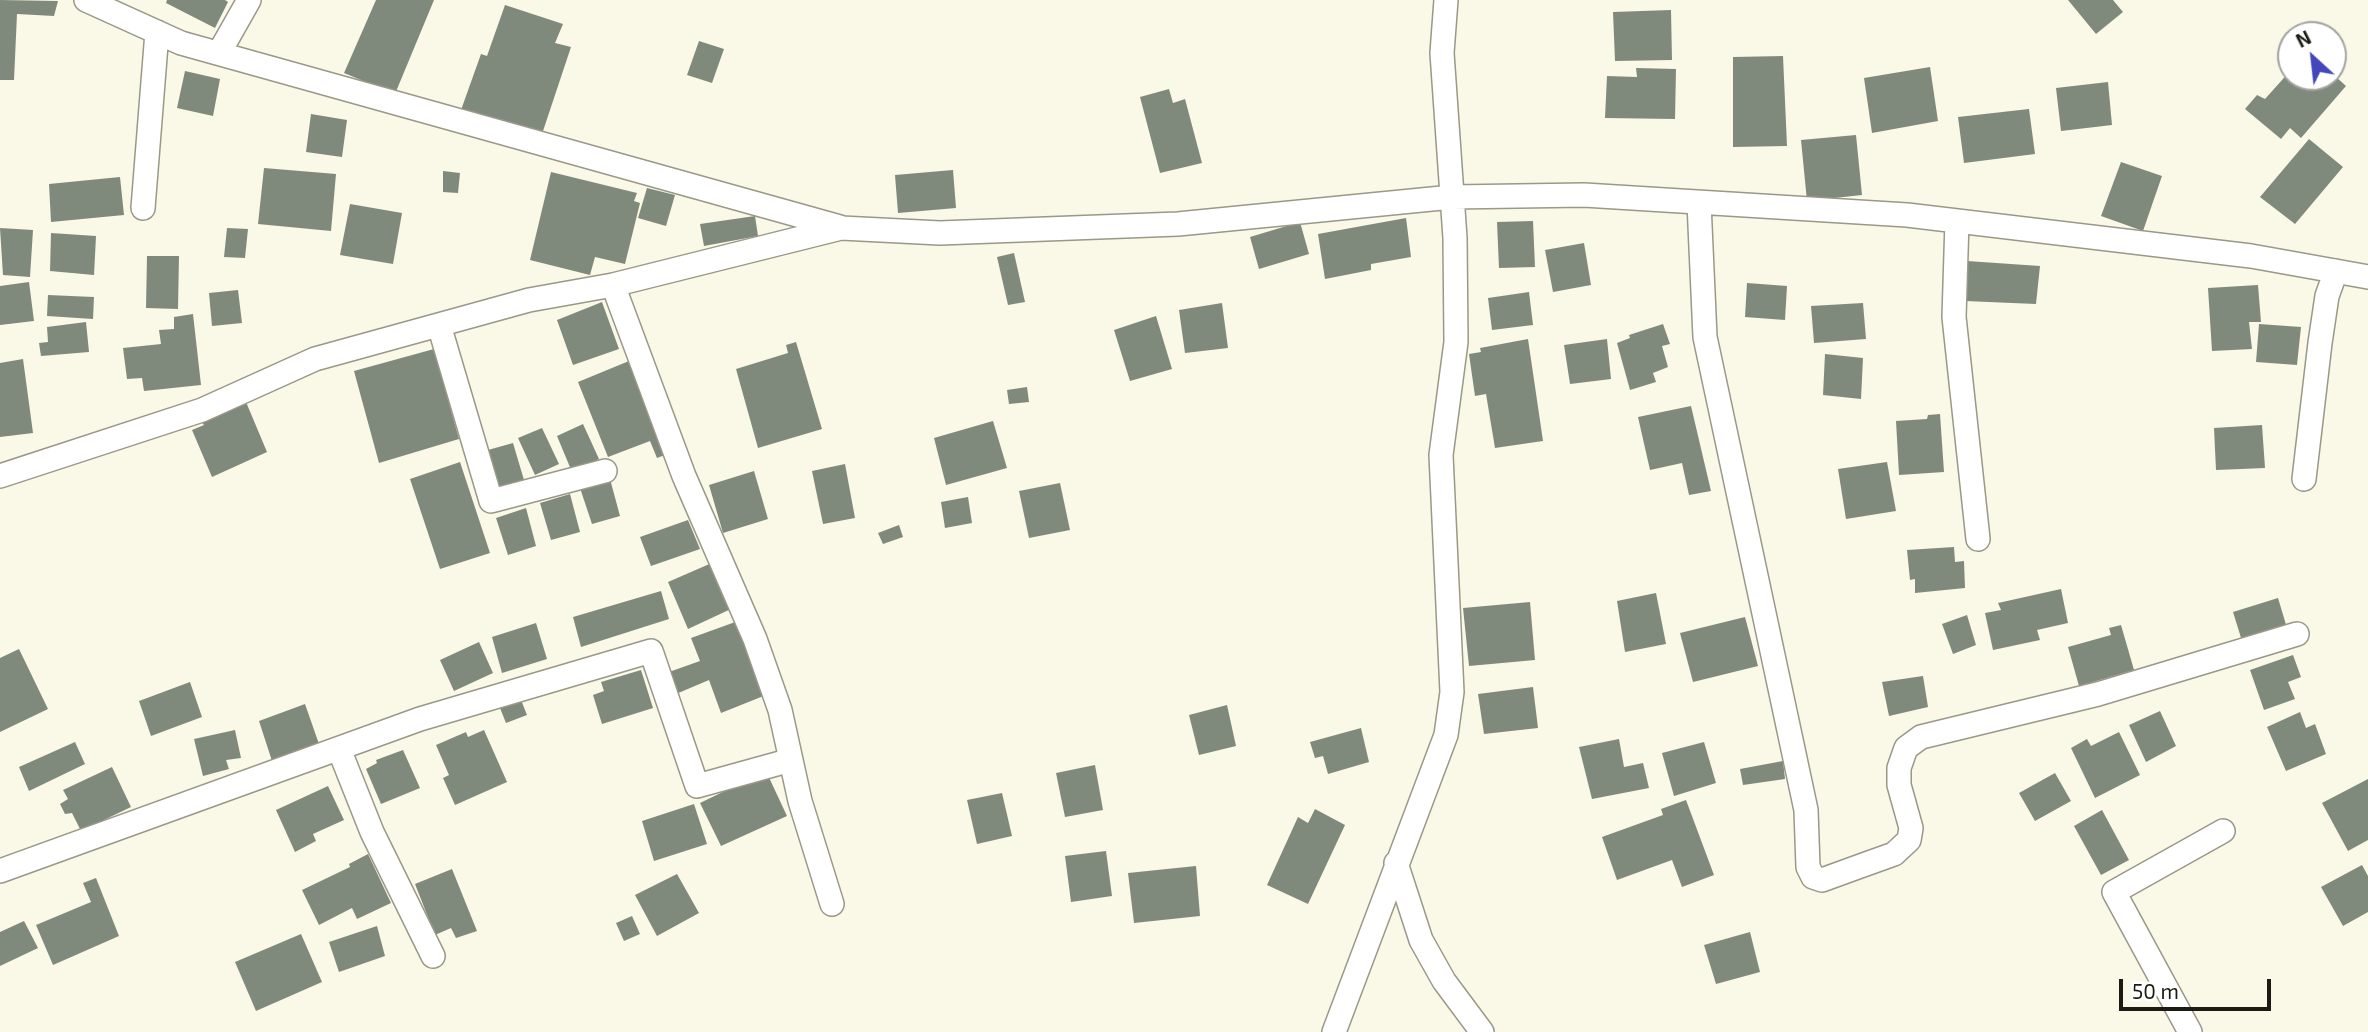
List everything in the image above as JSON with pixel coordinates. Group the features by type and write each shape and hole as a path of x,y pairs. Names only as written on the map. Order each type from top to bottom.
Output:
{"street":[{"path":"86,0 157,32 219,54 841,228 940,233 1178,224 1452,197 1584,195 1907,215 2251,256 2368,277"},
{"path":"219,54 249,0"},
{"path":"1334,1032 1446,735 1452,692 1441,455 1456,341 1452,197 1442,53 1446,0"},
{"path":"143,208 157,32"},
{"path":"1699,203 1705,337 1806,810 1808,867 1813,877 1822,880 1894,854 1909,840 1911,828 1899,785 1899,768 1906,748 1921,737 2098,694 2297,634"},
{"path":"1956,221 1954,317 1978,539"},
{"path":"0,477 202,410 315,359 529,300 613,285 841,228"},
{"path":"2304,479 2327,296 2336,271"},
{"path":"613,285 684,476 755,639 780,710 800,802 832,904"},
{"path":"439,325 491,501 605,471"},
{"path":"0,871 420,719 651,651 697,786 791,760"},
{"path":"339,749 372,832 433,956"},
{"path":"2190,1032 2114,892 2223,831"},
{"path":"1396,863 1422,940 1444,981 1482,1032"}],"building":[{"path":"0,0 58,1 54,16 17,14 14,80 0,80"},
{"path":"167,0 228,2 215,28 166,3"},
{"path":"376,0 434,0 395,94 344,73"},
{"path":"2068,0 2113,0 2123,12 2096,34"},
{"path":"505,5 563,24 555,43 571,47 541,137 461,110 481,54 487,56"},
{"path":"1671,10 1672,60 1615,61 1613,12"},
{"path":"699,41 724,49 712,83 687,75"},
{"path":"1783,56 1787,146 1733,147 1733,57"},
{"path":"1930,67 1938,121 1872,133 1864,78"},
{"path":"1636,68 1676,69 1675,119 1605,118 1607,76 1637,77"},
{"path":"185,71 220,79 213,116 177,108"},
{"path":"2108,82 2112,125 2061,131 2056,88"},
{"path":"2277,86 2277,91 2342,91 2301,138 2290,128 2281,139 2245,109 2257,95 2265,99"},
{"path":"1169,89 1173,103 1185,99 1202,163 1160,173 1140,97"},
{"path":"2029,109 2035,154 1964,163 1958,117"},
{"path":"311,114 347,120 342,157 306,152"},
{"path":"1856,135 1862,195 1807,201 1801,140"},
{"path":"2309,139 2343,167 2295,224 2260,197"},
{"path":"2121,162 2162,176 2143,231 2101,216"},
{"path":"264,168 336,174 331,231 258,224"},
{"path":"953,170 956,208 898,213 895,175"},
{"path":"443,171 460,173 458,193 443,192"},
{"path":"551,172 637,193 634,201 640,203 625,264 595,257 590,275 530,260"},
{"path":"120,177 124,215 51,222 49,184"},
{"path":"647,188 675,195 666,226 638,218"},
{"path":"350,204 402,213 393,264 340,255"},
{"path":"755,216 758,236 704,246 700,224"},
{"path":"1406,218 1411,257 1371,264 1371,270 1325,279 1318,234"},
{"path":"1533,221 1535,267 1499,268 1497,222"},
{"path":"1300,222 1309,254 1259,269 1250,237"},
{"path":"0,228 33,230 30,277 3,275"},
{"path":"227,228 248,229 245,258 224,257"},
{"path":"51,233 96,236 94,275 50,271"},
{"path":"1584,243 1591,285 1553,292 1545,250"},
{"path":"1014,253 1025,302 1008,305 997,257"},
{"path":"147,256 179,256 178,309 146,308"},
{"path":"1967,261 2040,266 2036,304 1965,301"},
{"path":"29,282 34,321 0,325 0,286"},
{"path":"1747,283 1787,286 1785,320 1745,317"},
{"path":"2258,285 2261,322 2249,322 2252,349 2212,351 2208,288"},
{"path":"238,290 242,323 212,326 209,293"},
{"path":"1529,292 1533,325 1492,330 1488,298"},
{"path":"48,295 94,297 93,319 47,316"},
{"path":"602,302 619,349 573,365 557,320"},
{"path":"1222,303 1228,348 1185,353 1179,310"},
{"path":"1863,303 1866,339 1814,343 1811,306"},
{"path":"193,314 201,385 144,391 142,378 127,379 123,348 161,344 159,330 174,329 174,317"},
{"path":"1156,316 1172,369 1130,381 1114,330"},
{"path":"86,322 89,352 41,356 39,343 48,342 47,327"},
{"path":"1663,324 1670,344 1662,346 1668,367 1653,373 1656,382 1630,390 1617,343 1630,338 1629,335"},
{"path":"2259,324 2301,327 2297,365 2256,362"},
{"path":"1528,339 1543,441 1495,448 1486,394 1475,396 1469,354 1481,352 1480,348"},
{"path":"1607,339 1611,379 1570,384 1564,345"},
{"path":"796,342 822,429 758,448 736,369 788,353 786,345"},
{"path":"434,349 459,439 379,463 354,371"},
{"path":"1825,354 1863,358 1861,399 1823,395"},
{"path":"23,359 33,433 0,437 0,363"},
{"path":"629,361 657,431 670,453 657,458 650,441 608,457 578,382"},
{"path":"1027,387 1029,402 1009,404 1007,390"},
{"path":"246,402 267,452 212,477 192,430 204,425 201,421"},
{"path":"1691,406 1711,491 1689,495 1682,463 1650,470 1638,417"},
{"path":"1940,414 1944,472 1899,475 1896,421 1927,419 1928,415"},
{"path":"993,421 1007,468 946,485 934,438"},
{"path":"583,424 599,459 572,472 557,436"},
{"path":"2262,425 2265,468 2216,470 2214,428"},
{"path":"542,428 559,464 535,475 518,438"},
{"path":"513,443 524,480 498,487 488,450"},
{"path":"460,462 490,553 440,569 410,479"},
{"path":"1887,462 1896,511 1846,519 1838,469"},
{"path":"845,464 855,518 823,524 812,471"},
{"path":"754,471 768,519 723,533 709,485"},
{"path":"610,479 620,516 592,524 580,488"},
{"path":"1060,483 1070,530 1029,538 1019,491"},
{"path":"570,494 580,532 551,540 540,503"},
{"path":"968,497 972,523 945,528 941,502"},
{"path":"526,508 536,546 508,555 496,518"},
{"path":"688,520 700,549 651,566 640,537"},
{"path":"899,525 903,537 883,544 878,533"},
{"path":"1954,547 1955,562 1964,561 1965,588 1915,593 1915,579 1910,580 1907,550"},
{"path":"714,562 733,608 688,629 668,582"},
{"path":"2061,589 2068,623 2037,630 2040,640 1993,650 1985,613 2001,610 1998,603"},
{"path":"661,591 669,619 581,647 573,617"},
{"path":"1656,593 1666,644 1625,652 1617,601"},
{"path":"2278,598 2287,628 2242,641 2233,612"},
{"path":"1530,602 1535,660 1469,666 1463,608"},
{"path":"1967,615 1976,645 1953,654 1942,624"},
{"path":"1745,617 1758,666 1693,682 1680,633"},
{"path":"738,621 766,695 721,713 709,680 676,694 669,672 700,661 691,638"},
{"path":"536,623 547,659 502,673 492,637"},
{"path":"2121,625 2134,670 2079,686 2068,647 2111,635 2109,628"},
{"path":"479,642 493,673 454,691 440,660"},
{"path":"19,649 48,709 0,732 0,658"},
{"path":"2293,655 2301,677 2288,682 2295,699 2264,710 2250,670"},
{"path":"641,670 653,708 602,724 593,695 604,691 601,682"},
{"path":"1923,676 1928,707 1889,716 1882,682"},
{"path":"190,682 202,717 151,736 139,701"},
{"path":"1533,687 1538,728 1484,734 1478,694"},
{"path":"519,695 527,715 506,723 498,703"},
{"path":"305,704 319,744 272,761 259,721"},
{"path":"1227,705 1236,746 1199,755 1189,715"},
{"path":"2160,711 2176,746 2146,762 2129,725"},
{"path":"2300,712 2306,728 2315,724 2326,754 2286,771 2267,727"},
{"path":"1361,728 1369,762 1328,774 1323,756 1315,758 1310,742"},
{"path":"235,730 241,758 226,760 229,769 203,776 194,739"},
{"path":"484,730 507,782 455,805 443,778 449,775 436,745 466,732 468,737"},
{"path":"2119,732 2140,775 2095,798 2071,748 2087,739 2091,746"},
{"path":"1619,739 1624,767 1643,763 1649,788 1592,799 1579,747"},
{"path":"75,742 85,764 29,791 19,767"},
{"path":"1704,742 1716,783 1674,796 1662,753"},
{"path":"403,750 420,788 381,804 366,769 377,763 376,760"},
{"path":"1783,761 1785,779 1743,785 1740,769"},
{"path":"1095,765 1103,810 1065,817 1056,773"},
{"path":"112,767 131,807 81,831 72,813 65,814 60,804 68,799 63,790"},
{"path":"766,771 787,816 721,846 700,803"},
{"path":"2055,773 2071,801 2035,821 2019,793"},
{"path":"2368,779 2368,840 2348,851 2322,803"},
{"path":"328,786 344,820 313,834 316,841 295,852 276,810"},
{"path":"1002,793 1012,836 977,844 967,800"},
{"path":"1686,800 1714,875 1682,887 1672,860 1617,880 1602,837 1663,815 1661,809"},
{"path":"694,804 707,844 654,861 642,821"},
{"path":"1315,809 1345,825 1308,904 1267,885 1298,817 1308,823"},
{"path":"2102,810 2129,860 2101,875 2074,826"},
{"path":"1106,851 1112,896 1071,902 1065,856"},
{"path":"368,854 391,903 357,919 352,908 319,925 302,890 350,867 349,864"},
{"path":"2362,865 2368,876 2368,912 2343,926 2321,887"},
{"path":"1196,866 1200,916 1134,923 1128,873"},
{"path":"452,869 477,931 456,938 451,928 435,935 415,884"},
{"path":"677,874 699,913 657,936 635,895"},
{"path":"96,878 119,936 53,965 36,925 91,902 83,883"},
{"path":"632,916 640,934 624,941 616,923"},
{"path":"24,921 38,948 0,966 0,932"},
{"path":"377,926 385,956 339,972 329,942"},
{"path":"1750,932 1760,972 1716,984 1704,945"},
{"path":"301,934 322,982 256,1011 235,962"}]}
